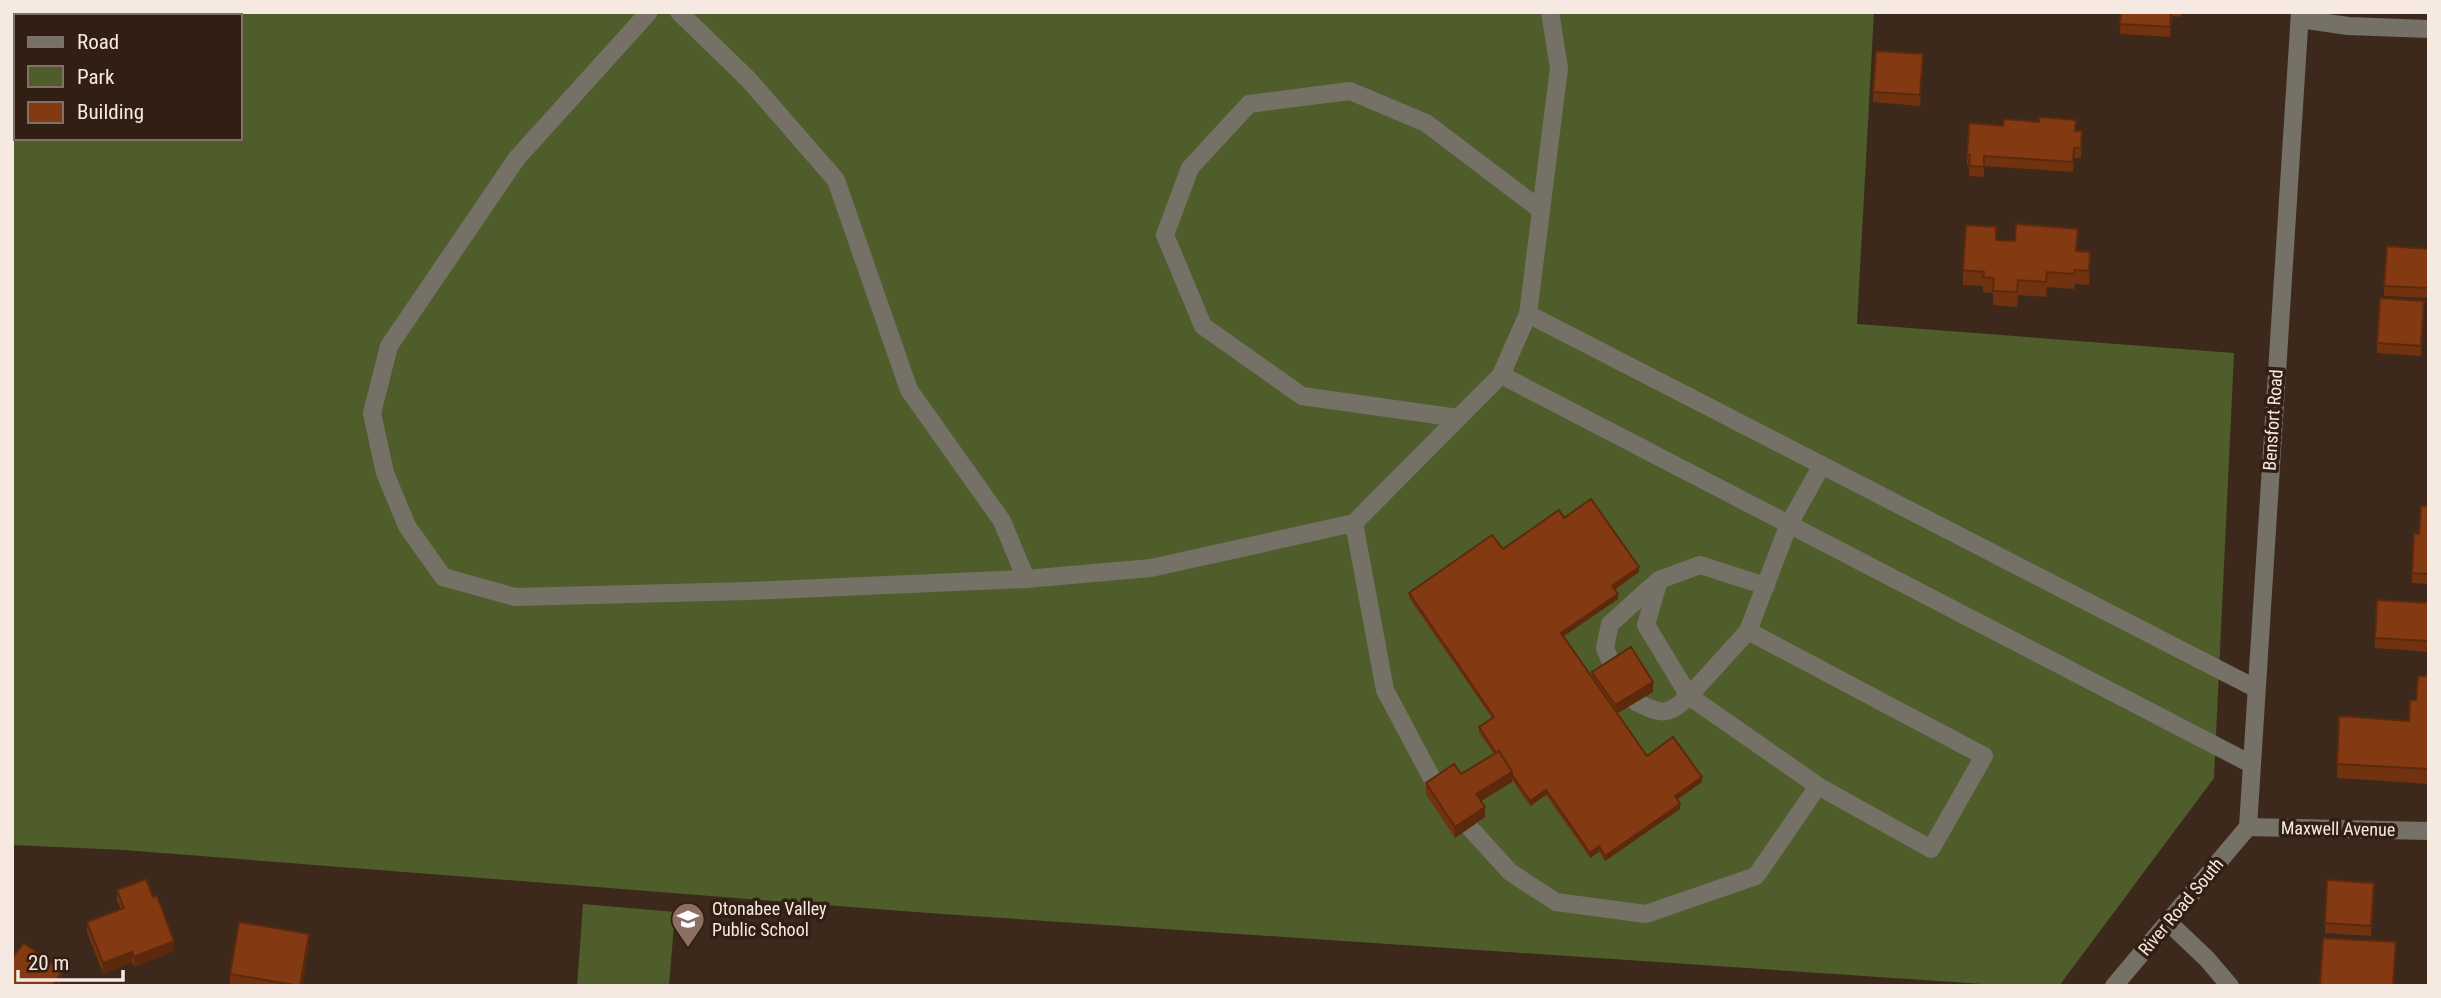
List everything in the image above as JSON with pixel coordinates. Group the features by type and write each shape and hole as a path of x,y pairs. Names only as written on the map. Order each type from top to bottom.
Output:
{"street":[{"path":"649,12 517,158 389,346 372,413 385,473 407,526 443,577 515,597 750,592 1026,579 1151,568 1353,523 1501,374 1528,314 1559,68 1550,12"},
{"path":"680,12 748,79 836,180 909,390 1002,521 1026,579"},
{"path":"2300,15 2348,26 2429,29"},
{"name":"Bensfort Road","path":"2248,827 2300,15"},
{"path":"1458,418 1302,396 1203,327 1165,234 1190,168 1249,104 1350,91 1426,123 1541,210"},
{"path":"1528,314 2255,688"},
{"path":"1501,374 2251,764"},
{"path":"1636,702 1656,712 1673,711 1748,631 1789,524 1822,465"},
{"path":"1353,523 1385,690 1436,786"},
{"path":"1613,668 1605,648 1610,624 1659,580 1700,565 1766,586"},
{"path":"1659,580 1646,625 1689,696 1818,786 1931,849 1984,756 1748,631"},
{"path":"1469,828 1510,872 1556,902 1646,914 1756,876 1818,786"},
{"name":"Maxwell Avenue","path":"2248,827 2429,831"},
{"name":"River Road South","path":"2114,986 2248,827"},
{"path":"2168,922 2207,959 2230,986"}],"green space":[{"path":"1874,12 1857,324 2234,353 2214,778 2059,986 2013,986 928,913 124,850 12,845 12,78 14,76 14,140 242,140 242,14 68,14"},
{"path":"583,904 675,912 669,986 577,986"}],"building":[{"path":"2121,12 2171,12 2170,27 2120,24"},
{"path":"1876,51 1923,54 1920,95 1873,92"},
{"path":"2039,117 2076,120 2075,131 2082,131 2081,148 2074,148 2073,162 1984,156 1984,167 1969,166 1969,123 2003,126 2004,119 2039,122"},
{"path":"2016,224 2078,229 2076,251 2090,252 2089,271 2075,270 2074,274 2047,272 2046,282 2018,280 2017,292 1993,291 1994,278 1983,277 1984,272 1963,270 1966,225 1996,227 1996,240 2015,241"},
{"path":"2387,246 2429,249 2429,288 2384,286"},
{"path":"2380,298 2424,301 2421,346 2377,343"},
{"path":"1591,499 1639,567 1612,586 1618,594 1561,633 1647,756 1673,737 1702,777 1675,796 1680,804 1605,856 1599,846 1590,853 1546,790 1530,801 1499,751 1496,753 1479,727 1494,717 1409,593 1492,535 1503,549 1559,510 1564,518"},
{"path":"2421,506 2429,506 2429,574 2412,573 2414,533 2419,534"},
{"path":"2377,600 2429,603 2429,641 2375,638"},
{"path":"1631,647 1653,682 1615,705 1592,672"},
{"path":"2418,676 2429,676 2429,769 2337,764 2339,716 2409,721 2410,700 2416,700"},
{"path":"1499,751 1512,772 1476,794 1485,807 1455,827 1426,783 1454,764 1461,774"},
{"path":"146,879 153,897 157,896 174,941 134,957 132,952 103,963 87,922 124,908 117,890"},
{"path":"2327,880 2374,883 2371,926 2325,923"},
{"path":"239,922 309,934 300,986 230,974"},
{"path":"2323,938 2396,942 2393,986 2320,986"},
{"path":"24,943 62,972 52,986 12,986 12,958"}],"place":[{"name":"Otonabee Valley Public School","path":"688,949"}]}
